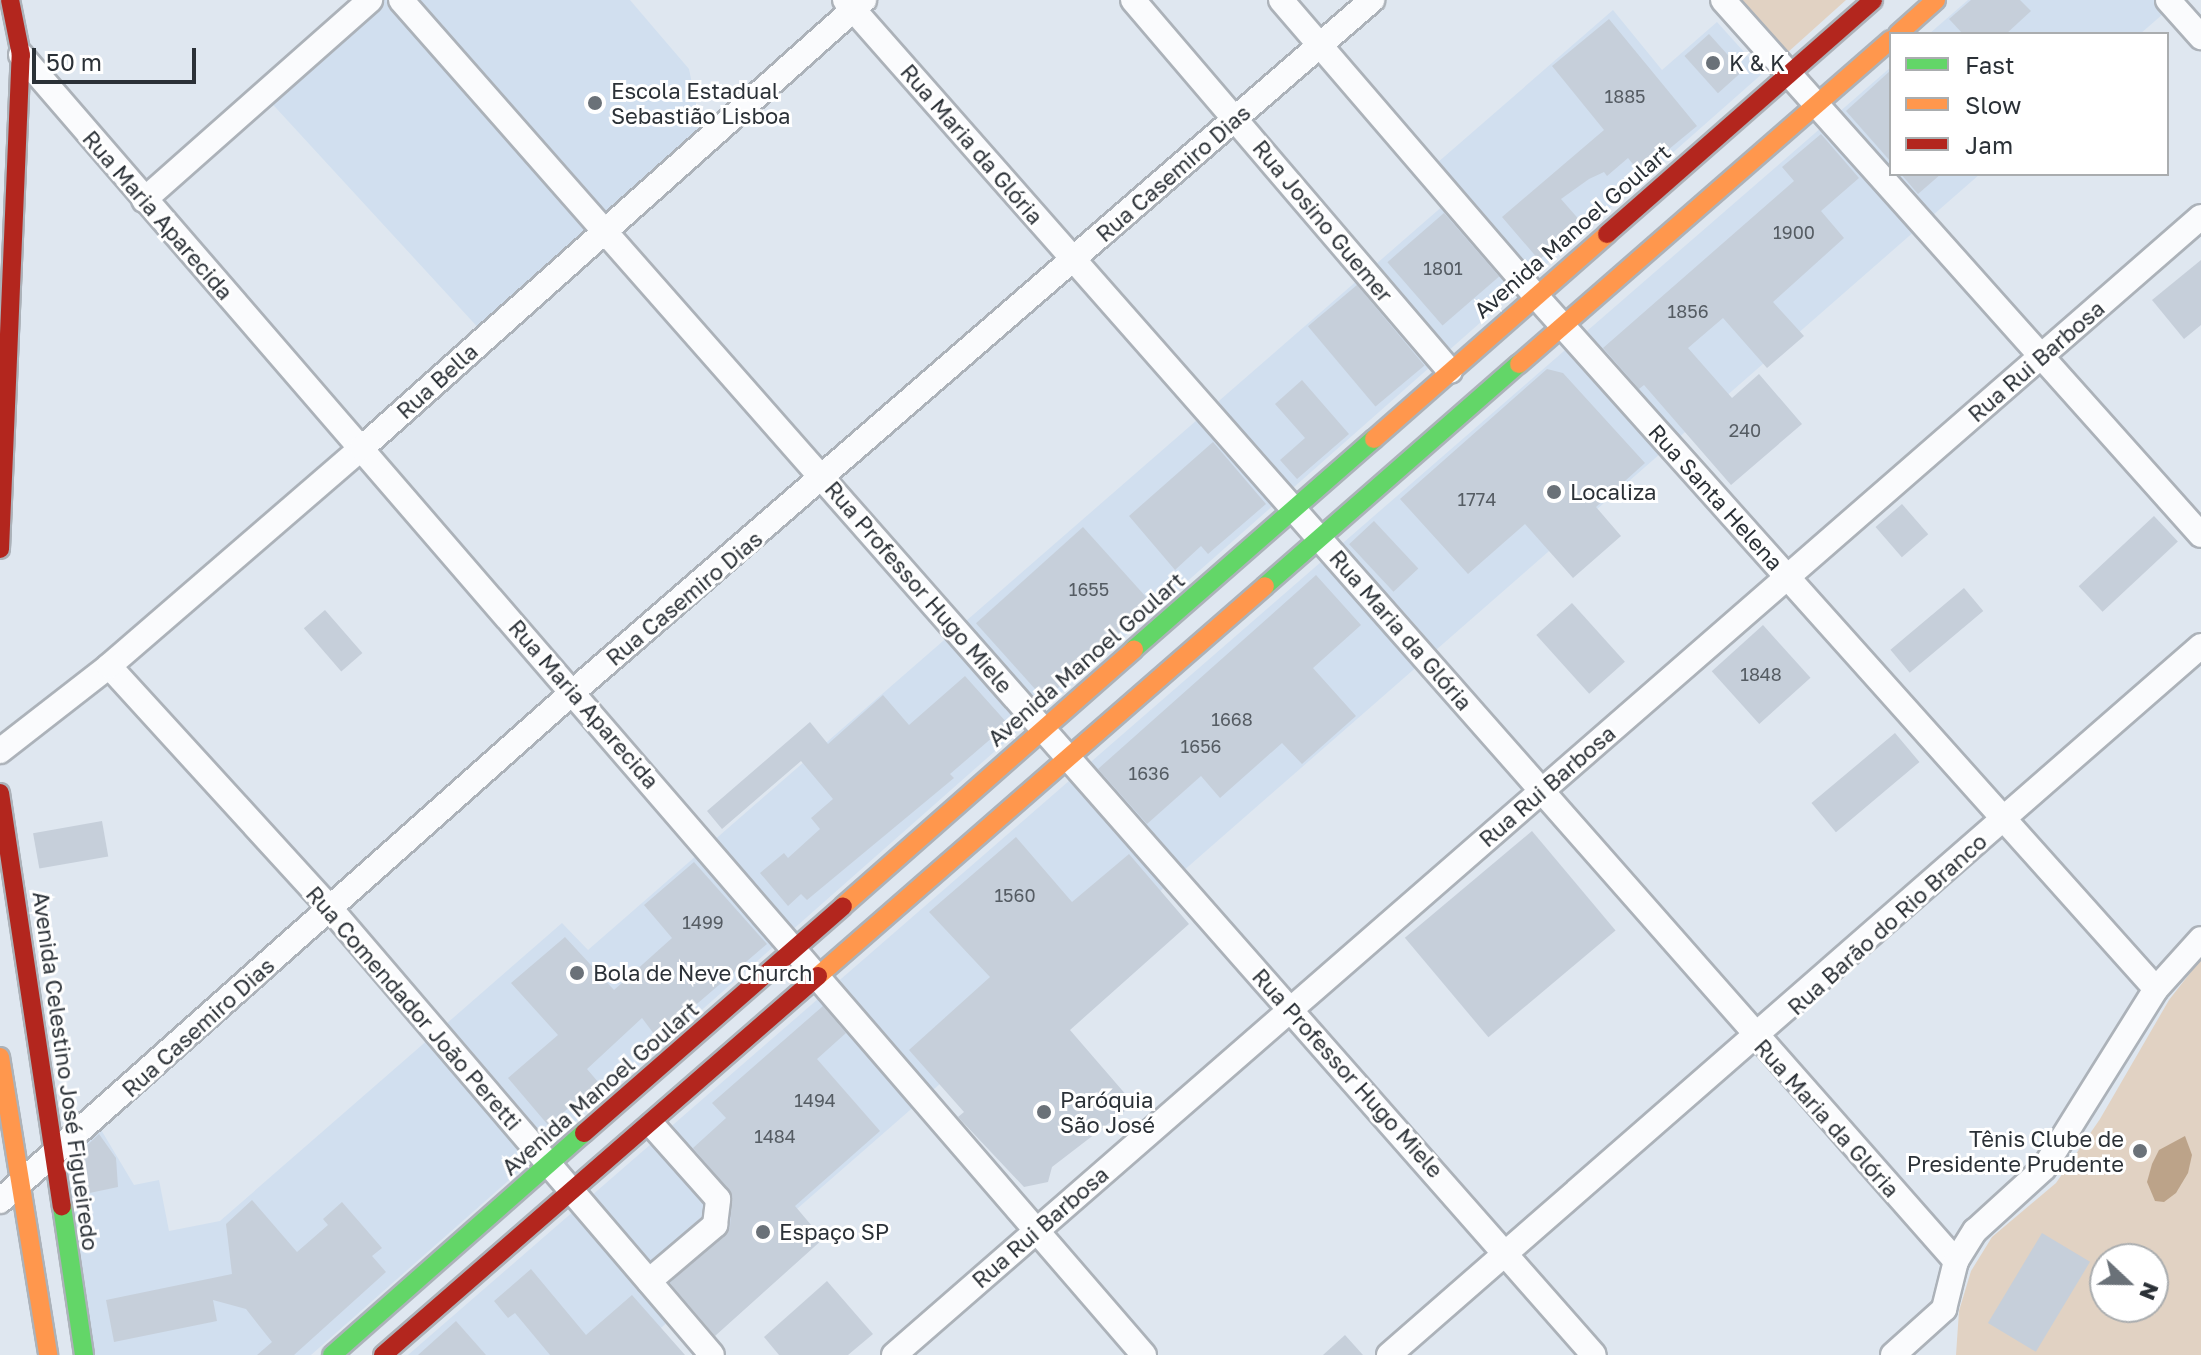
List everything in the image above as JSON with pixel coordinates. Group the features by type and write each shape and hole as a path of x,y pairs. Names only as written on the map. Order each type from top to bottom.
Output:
{"main road":[{"path":"0,549 21,55 10,0"},
{"name":"Avenida Manoel Goulart","path":"332,1355 1873,0"},
{"path":"1900,32 1936,0"},
{"path":"383,1355 573,1194 1889,42"},
{"name":"Avenida Celestino José Figueiredo","path":"0,793 84,1355"},
{"path":"0,1057 48,1355"}],"street":[{"path":"144,200 370,0"},
{"name":"Rua Professor Hugo Miele","path":"401,0 1508,1253 1594,1355"},
{"name":"Rua Josino Guemer","path":"1133,0 1450,371"},
{"name":"Rua Santa Helena","path":"1281,0 1535,295 2007,818 2156,989"},
{"name":"Rua Casemiro Dias","path":"0,1201 574,691 824,480 1372,0"},
{"path":"1723,0 2201,535"},
{"path":"2168,0 2201,37"},
{"name":"Rua Bella","path":"0,751 109,666 362,448 854,3"},
{"name":"Rua Maria da Glória","path":"854,3 1074,260 1321,538 1757,1039 1956,1261"},
{"name":"Rua Maria Aparecida","path":"21,55 796,947 1144,1355"},
{"name":"Rua Rui Barbosa","path":"894,1355 2201,217"},
{"name":"Rua Barão do Rio Branco","path":"1389,1355 1757,1039 2201,646"},
{"name":"Rua Comendador João Peretti","path":"109,666 329,907 712,1355"},
{"path":"1893,1355 1944,1309 1956,1261 1975,1231 2044,1168 2156,989 2201,939"},
{"path":"649,1281 715,1225 718,1199 652,1125"}],"shaded area":[{"path":"372,0 630,0 689,69 703,138 483,333 265,96"},
{"path":"1741,0 1846,0 1787,53"},
{"path":"1968,0 2179,0 2142,32 1931,32"},
{"path":"1613,10 1662,70 1717,22 1763,73 311,1355 93,1355 63,1157 100,1128 134,1185 159,1180 169,1231 220,1221 562,923 588,950 1460,191 1437,163"},
{"path":"1889,69 1889,176 1978,176 630,1355 408,1355"},
{"name":"Tênis Clube de Presidente Prudente","path":"2201,959 2201,1355 1956,1355 1959,1311 1971,1271 1992,1237 2056,1183 2100,1119 2169,1000"},
{"path":"2185,1136 2192,1155 2188,1173 2176,1193 2164,1202 2155,1201 2147,1182 2152,1164 2159,1150"}],"building":[{"path":"1971,0 2020,0 2031,11 2008,32 1961,32 1949,19"},
{"path":"1609,19 1697,126 1640,173 1628,158 1607,176 1604,172 1589,179 1561,199 1582,223 1539,260 1502,217 1604,130 1552,66"},
{"path":"1709,34 1742,71 1718,93 1684,56"},
{"path":"1889,72 1889,160 1846,111"},
{"path":"1821,134 1859,178 1821,211 1844,238 1773,302 1804,336 1767,368 1723,318 1688,348 1732,398 1759,374 1802,424 1731,485 1644,385 1639,389 1603,348 1794,181 1782,167"},
{"path":"1903,176 1939,176 1918,194"},
{"path":"1444,213 1499,276 1443,326 1387,262"},
{"path":"2201,260 2201,325 2184,339 2152,300"},
{"path":"1357,285 1424,365 1375,407 1308,326"},
{"path":"1547,369 1563,373 1645,463 1596,507 1621,536 1573,578 1525,524 1468,574 1400,499"},
{"path":"1302,380 1349,434 1297,479 1280,460 1305,438 1275,404"},
{"path":"1213,442 1266,504 1208,554 1201,546 1175,570 1129,516"},
{"path":"1902,504 1928,534 1902,557 1876,527"},
{"path":"2154,516 2178,542 2103,612 2079,586"},
{"path":"1374,521 1418,569 1393,592 1349,544"},
{"path":"1083,527 1152,604 1045,700 976,623"},
{"path":"1316,575 1361,625 1313,668 1356,716 1302,764 1282,743 1220,798 1201,776 1147,824 1098,769"},
{"path":"1964,588 1983,611 1910,673 1890,650"},
{"path":"1572,603 1625,662 1589,694 1536,635"},
{"path":"325,610 362,653 341,671 304,628"},
{"path":"1763,625 1811,678 1759,724 1712,671"},
{"path":"965,676 1008,724 950,774 954,778 807,900 801,894 788,906 760,873 784,853 788,858 820,829 811,818 833,799 801,761 722,829 707,811 810,722 828,744 883,695 909,725"},
{"path":"1895,733 1919,762 1836,832 1812,803"},
{"path":"102,821 108,856 39,869 33,833"},
{"path":"1532,831 1616,931 1488,1037 1405,938"},
{"path":"1016,837 1072,902 1129,854 1189,924 1070,1030 1134,1104 1052,1167 1048,1182 1024,1187 958,1117 964,1112 909,1050 990,977 929,912"},
{"path":"694,862 767,944 657,1038 642,1018 587,1069 599,1083 548,1125 508,1078 558,1035 511,983 565,937 614,990 672,938 644,905"},
{"path":"823,1006 846,1033 817,1059 880,1131 795,1206 823,1239 715,1336 670,1283 730,1227 732,1194 693,1148 726,1118 712,1103"},
{"path":"99,1134 116,1158 118,1187 80,1195 75,1157"},
{"path":"252,1200 297,1252 328,1225 323,1219 342,1202 382,1248 372,1256 386,1272 294,1355 257,1355 272,1342 246,1309 213,1300 217,1321 114,1342 106,1300 232,1274 226,1224"},
{"path":"2042,1233 2089,1264 2036,1352 1988,1323"},
{"path":"531,1269 586,1335 632,1295 685,1355 550,1355 515,1313 508,1318 494,1301"},
{"path":"827,1281 873,1334 848,1355 779,1355 764,1337"},
{"path":"456,1321 486,1355 418,1355"},
{"path":"1345,1335 1363,1355 1323,1355"}],"traffic: fast":[{"path":"1265,586 1519,364"},
{"path":"1134,649 1374,439"},
{"path":"332,1355 584,1133"},
{"path":"62,1206 84,1355"}],"traffic: slow":[{"path":"1900,32 1936,0"},
{"path":"1519,364 1889,42"},
{"path":"1374,439 1607,234"},
{"path":"818,976 1265,586"},
{"path":"843,906 1134,649"},
{"path":"0,1057 48,1355"}],"traffic: jam":[{"path":"0,549 21,55 10,0"},
{"path":"1607,234 1873,0"},
{"path":"0,793 62,1206"},
{"path":"584,1133 843,906"},
{"path":"383,1355 818,976"}],"place":[{"name":"K & K","path":"1713,63"},
{"name":"Escola Estadual Sebastião Lisboa","path":"595,103"},
{"name":"Localiza","path":"1554,492"},
{"name":"Bola de Neve Church","path":"577,973"},
{"name":"Paróquia São José","path":"1044,1112"},
{"name":"Tênis Clube de Presidente Prudente","path":"2140,1151"},
{"name":"Espaço SP","path":"763,1232"}]}
